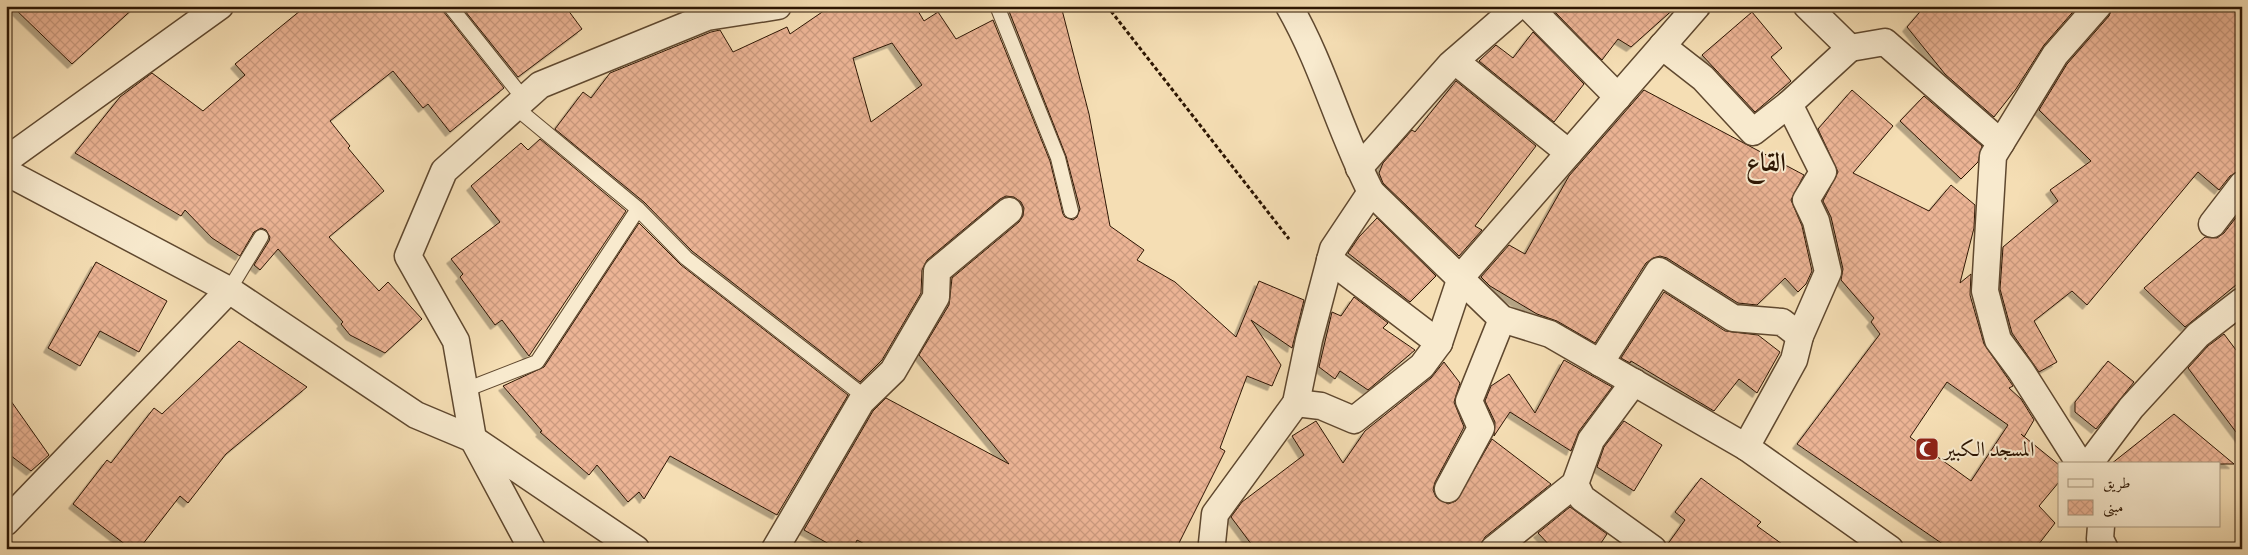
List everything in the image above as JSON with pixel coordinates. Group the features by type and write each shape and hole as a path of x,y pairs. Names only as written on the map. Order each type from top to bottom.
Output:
{"street":[{"path":"6,160 220,6"},
{"path":"532,549 473,439 456,341 408,256 444,171 540,85 704,12 778,6"},
{"path":"1289,6 1306,37 1359,168 1371,192 1461,277 1502,319 1550,334 1746,446 1862,540 1890,549"},
{"path":"1359,168 1455,61 1518,6"},
{"path":"1528,6 1618,97"},
{"path":"1296,403 1321,406 1354,420 1422,366 1439,343 1461,277 1696,6"},
{"path":"1807,6 1850,48"},
{"path":"2079,462 2021,371 1998,340 1985,291 1993,156 2055,56 2098,6"},
{"path":"1662,46 1703,78 1753,132 1788,104 1850,48 1885,42 2001,143"},
{"path":"1455,61 1569,153"},
{"path":"1746,446 1794,360 1800,336 1828,272 1816,221 1806,200 1823,172 1788,104"},
{"path":"6,172 229,290 416,415 473,439 636,549"},
{"path":"2212,224 2242,185"},
{"path":"1211,547 1215,514 1296,403 1309,340 1333,249 1371,192"},
{"path":"775,549 865,397 893,371 936,297 937,271 1009,211"},
{"path":"1330,260 1439,343"},
{"path":"1600,363 1658,271 1733,318 1782,322 1800,336"},
{"path":"6,522 229,290"},
{"path":"2090,462 2131,408 2198,335 2242,301"},
{"path":"1448,489 1481,428 1469,401 1502,319"},
{"path":"1494,549 1575,484 1591,440 1634,382"},
{"path":"1575,484 1582,498 1653,549"}],"lane":[{"path":"450,6 520,103 638,209 686,258 865,397"},
{"path":"997,6 1058,158 1071,211"},
{"path":"464,390 537,362 638,209"},
{"path":"229,290 261,237"}],"path":[{"path":"1107,6 1233,164 1289,239"}],"building":[{"path":"12,6 136,6 72,64"},
{"path":"306,6 441,6 504,88 450,132 428,104 423,108 393,71 330,121 350,146 348,148 384,191 329,237 379,291 388,282 422,319 385,353 350,335 341,324 343,322 278,249 260,270 254,265 269,241 270,237 266,230 261,228 254,232 240,256 212,238 185,210 181,216 75,153 120,97 152,73 203,111 245,75 235,64"},
{"path":"461,6 565,6 582,29 518,77"},
{"path":"831,6 915,6 924,21 938,12 956,39 993,20 1050,161 1063,214 1065,217 1073,220 1077,217 1080,209 1066,156 1009,11 1018,6 1061,6 1089,114 1110,226 1144,250 1137,260 1175,282 1236,337 1259,281 1304,300 1292,348 1251,320 1281,365 1272,386 1247,376 1220,448 1225,451 1176,549 874,549 857,540 853,549 838,549 804,530 873,411 886,398 1009,464 919,355 949,305 952,278 1019,222 1023,216 1024,208 1021,202 1014,197 1006,196 1000,199 927,260 922,270 921,293 882,360 860,382 692,251 644,202 555,129 583,92 591,98 610,73 711,32 720,30 733,52 787,27 790,34","holes":["892,43 922,85 871,122 853,58"]},
{"path":"1553,6 1677,6 1631,47 1618,39 1602,60 1551,8"},
{"path":"1925,6 2078,6 2044,45 2016,89 1994,117 1945,74 1907,27"},
{"path":"2113,6 2242,6 2242,170 2230,176 2219,190 2198,172 2087,305 2072,291 2034,321 2057,362 2039,372 2012,333 2000,289 2003,247 2058,201 2050,190 2091,161 2039,110 2067,64 2109,16"},
{"path":"1752,12 1782,48 1771,57 1791,81 1755,112 1702,55"},
{"path":"1533,32 1584,84 1554,122 1479,61 1496,45 1513,58"},
{"path":"1456,81 1536,146 1475,226 1482,230 1459,256 1383,183 1379,173 1383,163 1412,130 1415,132"},
{"path":"1644,90 1804,175 1791,200 1802,226 1812,271 1806,284 1798,292 1785,278 1757,305 1738,303 1667,258 1660,256 1653,258 1646,263 1595,343 1557,321 1537,314 1490,286 1481,277 1509,245 1525,254 1569,176"},
{"path":"1852,90 1893,126 1853,173 1929,211 1951,185 1975,205 1974,228 1960,283 1971,274 1970,295 1984,344 2013,386 2009,388 2021,399 2034,420 2024,437 2058,464 2058,483 2039,506 2055,523 2035,549 1950,549 1797,444 1880,334 1871,322 1874,318 1841,280 1843,269 1831,217 1823,201 1838,172 1818,129","holes":["1947,382 2008,425 1971,481 1910,437"]},
{"path":"1924,96 1982,146 1978,162 1961,179 1900,121"},
{"path":"540,139 626,211 529,356 502,320 495,325 460,277 463,274 451,259 500,222 471,186 521,143 528,150"},
{"path":"2242,210 2242,280 2185,327 2144,288 2205,237 2217,238 2224,233"},
{"path":"1377,218 1436,276 1410,302 1348,253 1359,237"},
{"path":"639,223 681,265 848,395 777,515 670,456 644,499 639,492 628,502 597,465 589,475 540,432 542,431 503,386 544,367"},
{"path":"96,262 167,301 139,352 100,331 80,366 48,348"},
{"path":"1664,292 1725,331 1758,335 1780,352 1757,393 1739,379 1714,411 1631,361 1630,363 1621,358"},
{"path":"1354,297 1388,323 1383,328 1415,350 1368,390 1340,371 1335,379 1319,367 1332,312 1341,316"},
{"path":"2224,334 2242,358 2242,440 2188,368 2208,346"},
{"path":"239,341 307,387 226,454 188,503 180,496 139,549 131,549 73,504 107,460 111,463 154,408 162,414"},
{"path":"1564,360 1612,387 1579,431 1571,451 1510,412 1494,436 1495,422 1485,401 1491,386 1509,374 1535,413"},
{"path":"2108,361 2134,382 2096,429 2075,412 2075,402"},
{"path":"1444,362 1460,383 1454,402 1464,427 1435,482 1433,490 1436,497 1448,504 1456,501 1492,439 1551,484 1485,537 1478,549 1255,549 1231,517 1242,502 1304,455 1292,436 1316,421 1343,463 1365,431 1431,378"},
{"path":"6,394 49,455 31,471 6,452"},
{"path":"2174,414 2234,464 2220,464 2220,462 2114,462"},
{"path":"1624,421 1662,445 1634,491 1597,467 1604,447"},
{"path":"1701,478 1761,522 1757,526 1789,549 1668,549 1667,545 1685,520 1675,512"},
{"path":"1570,507 1607,534 1597,549 1553,549 1538,533"}],"place":[{"name":"المسجد الكبير","path":"1927,449"}],"district":[{"name":"القاع","path":"1766,162"}]}
